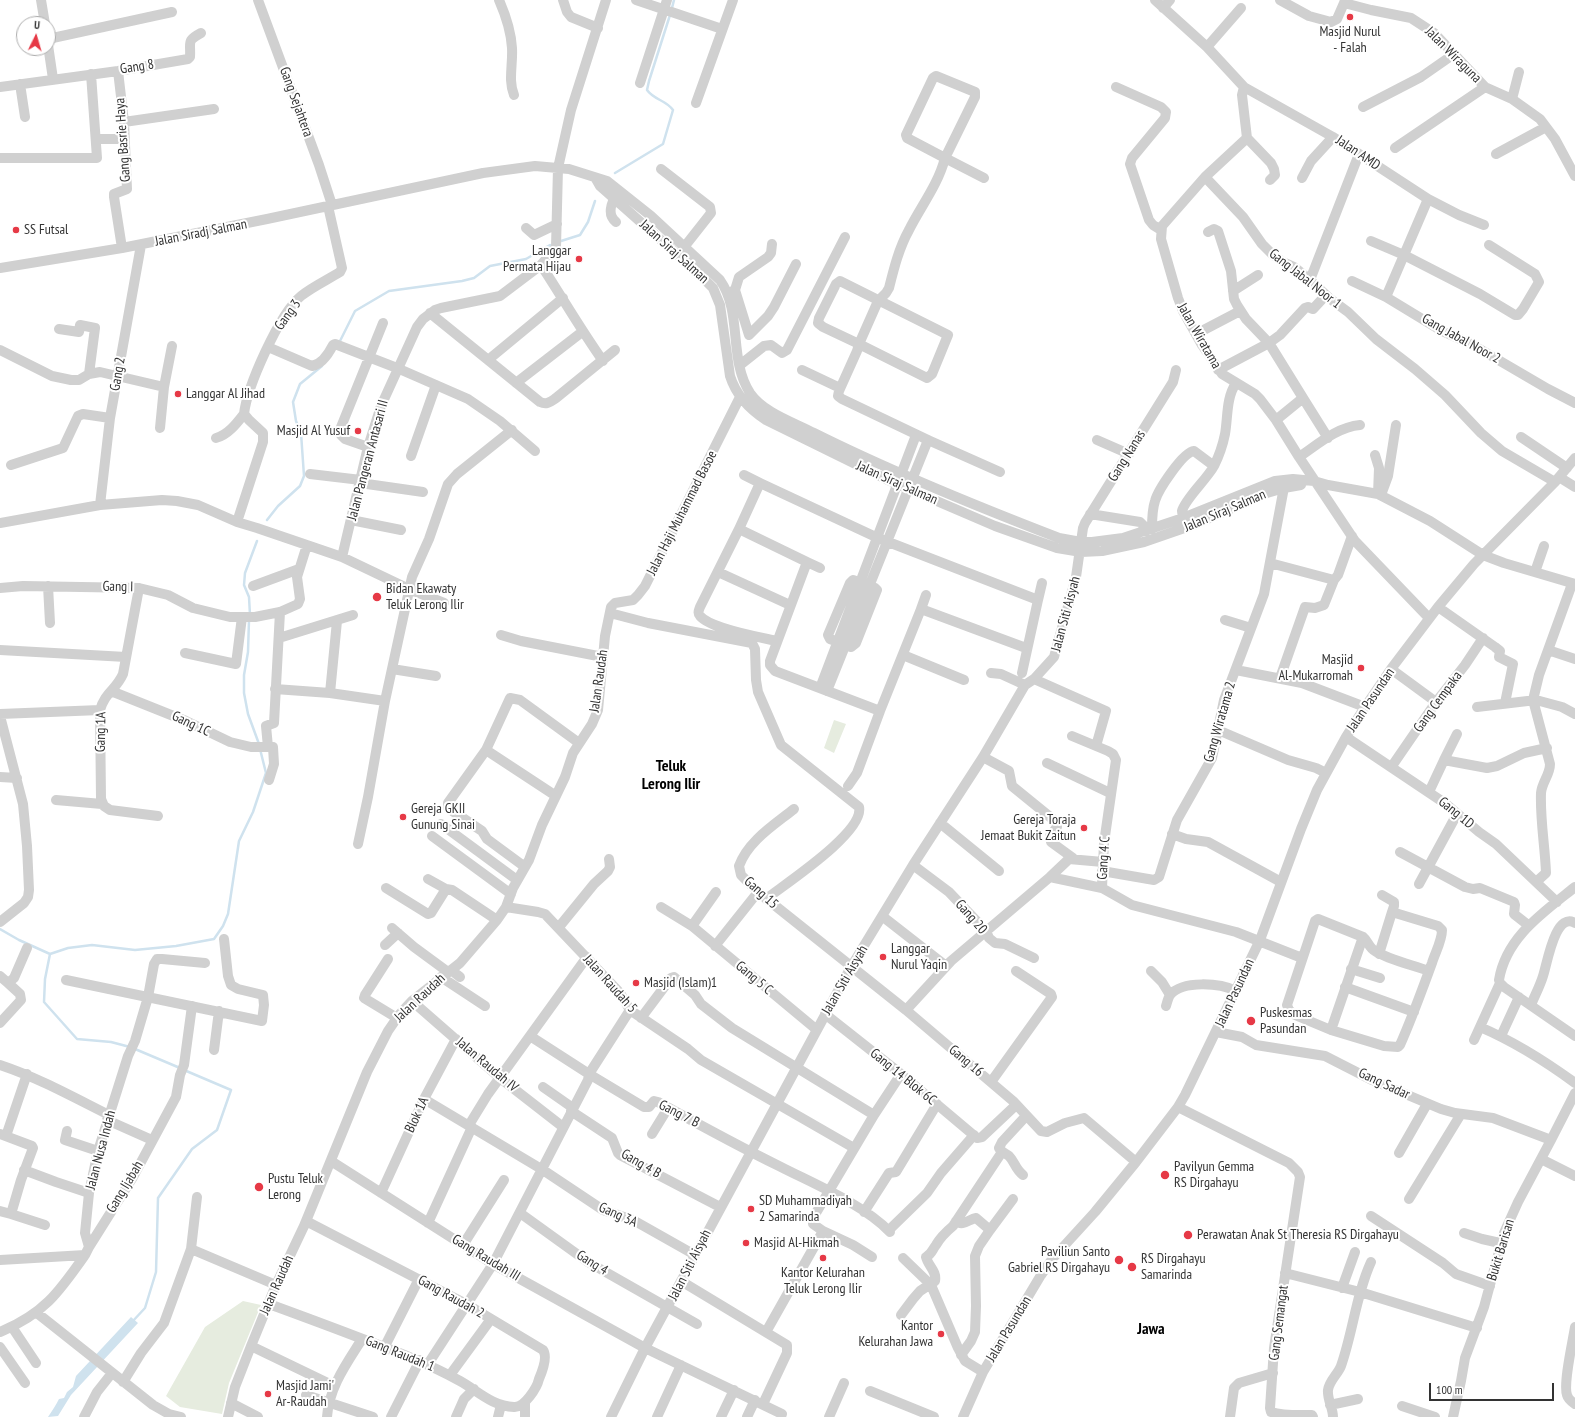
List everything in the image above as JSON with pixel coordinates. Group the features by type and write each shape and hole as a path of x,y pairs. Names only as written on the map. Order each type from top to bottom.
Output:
{"street":[{"path":"40,0 43,16"},
{"name":"Gang Sejahtera","path":"258,0 319,165 330,205"},
{"path":"499,0 507,18 511,36 511,84 514,95"},
{"path":"563,0 571,17 598,28"},
{"name":"Jalan Pangeran Antasari II","path":"342,557 361,482 368,447 381,406 417,326 430,313 441,308 500,296 541,265 556,247 558,168 571,110 606,0"},
{"path":"636,0 665,5 722,30"},
{"path":"696,103 733,0"},
{"path":"1155,0 1207,47 1244,87 1242,95 1247,138 1274,167 1275,175 1270,180"},
{"path":"1163,8 1170,0"},
{"path":"1280,0 1310,16 1326,22 1331,22 1337,19 1344,1"},
{"name":"Jalan Wiraguna","path":"1344,1 1370,10 1411,18 1434,33 1485,87 1512,99 1540,119 1555,139 1575,176"},
{"path":"640,83 665,5"},
{"path":"1207,47 1241,8"},
{"path":"56,37 172,12"},
{"name":"Gang 8","path":"0,86 118,71 188,59 190,57 190,42 193,38 201,34"},
{"path":"1363,107 1421,77 1454,54"},
{"path":"49,56 52,79"},
{"name":"Gang Basrie Haya","path":"118,71 124,122 127,189 114,194 114,197 122,248"},
{"path":"1512,99 1519,72"},
{"path":"0,158 97,158 92,74"},
{"path":"984,178 946,158 907,138 906,136 933,78 936,76 974,91 976,94 946,158 934,188 913,222 902,244 889,288 878,301 840,388 838,396 928,440 1000,472"},
{"path":"20,84 25,117"},
{"path":"1116,87 1160,107 1166,112 1165,118 1131,160 1130,164 1149,220 1153,225 1161,230 1164,222 1205,177 1247,138"},
{"name":"Jalan AMD","path":"1244,87 1333,137 1428,200 1471,221 1484,225"},
{"path":"1395,148 1485,87"},
{"path":"124,122 214,109"},
{"path":"1496,154 1546,127"},
{"path":"1302,178 1311,161 1333,137"},
{"path":"96,139 124,139"},
{"path":"1310,280 1359,154"},
{"name":"Jalan Siraj Salman","path":"401,190 508,168 535,166 573,170 607,182 616,194 713,288 720,305 726,356 733,385 747,406 766,420 900,480 1081,547 1102,551 1144,542 1267,484 1320,484 1379,494 1432,523 1483,554 1574,584"},
{"path":"661,169 710,208 711,213 685,246"},
{"name":"Gang Jabal Noor 1","path":"1205,177 1243,217 1266,249 1277,258 1294,267 1348,312 1376,339 1434,386 1481,433 1502,451 1575,487"},
{"name":"Jalan Siradj Salman","path":"0,268 141,245 401,190"},
{"path":"616,194 610,215 616,222"},
{"name":"Jalan Siraj Salman","path":"616,194 685,246 731,292 740,365 746,386 759,402 766,408 836,444 900,480"},
{"path":"1386,297 1428,200"},
{"name":"Gang 3","path":"245,415 250,388 268,346 286,315 300,296 340,272 342,268 330,205"},
{"path":"526,228 534,235 557,224"},
{"path":"1208,232 1214,229 1218,231 1231,271 1234,299 1240,311 1268,343 1328,438"},
{"name":"Jalan Wiratama","path":"1161,230 1163,248 1178,298 1193,319 1196,334 1218,370 1226,378 1255,394 1276,420 1299,457 1320,484 1361,549 1429,618"},
{"path":"740,365 764,346 771,345 782,353 785,352 845,237"},
{"path":"1371,241 1404,255 1518,315 1539,282 1538,278 1535,274 1489,245"},
{"path":"750,335 731,292 739,277 768,257 771,253 772,244"},
{"name":"Gang 2","path":"100,505 110,418 141,245"},
{"path":"726,356 737,349 771,312 782,295 796,264"},
{"path":"541,265 563,298 582,332 603,361"},
{"path":"1233,291 1258,275"},
{"path":"838,281 948,335 932,374 927,378 859,344 823,327 818,323 819,318 838,281"},
{"name":"Gang Jabal Noor 2","path":"1352,281 1386,297 1442,331 1467,342 1575,403"},
{"path":"1218,370 1280,335 1304,308 1307,306 1313,309 1326,295"},
{"path":"488,360 563,298"},
{"path":"1196,334 1240,311"},
{"path":"430,313 540,402 549,403 615,350"},
{"path":"368,447 345,439 340,432 382,323"},
{"path":"59,329 79,332 80,325 95,328 88,374"},
{"path":"516,382 582,332"},
{"path":"268,346 312,366 317,364 329,354 333,345 397,368 468,399 512,430 535,451"},
{"path":"160,428 164,386 172,346"},
{"path":"0,350 52,376 79,380 88,374 100,372 164,386"},
{"path":"802,370 840,388"},
{"name":"Gang Nanas","path":"1081,547 1083,528 1090,514 1173,382 1176,370"},
{"path":"1185,523 1182,511 1184,507 1214,466 1225,434 1230,392 1236,383"},
{"path":"411,456 436,385"},
{"name":"Jalan Haji Muhammad Basoe","path":"610,613 613,604 632,600 645,586 740,397"},
{"path":"1276,420 1303,398"},
{"path":"12,465 63,448 78,416 83,414 110,418"},
{"path":"216,438 222,436 245,415 263,433 263,442 237,522"},
{"path":"1299,457 1346,428 1360,425"},
{"path":"1379,494 1388,476 1396,425"},
{"path":"358,844 385,701 412,576 429,538 448,484 457,474 512,430"},
{"path":"882,540 916,434"},
{"path":"1521,437 1567,468"},
{"path":"823,689 882,540 910,484 928,440"},
{"path":"1097,440 1129,454"},
{"path":"1090,514 1140,522 1149,530 1155,500 1164,484 1186,455 1194,451 1214,466"},
{"path":"1375,455 1379,468 1379,494"},
{"name":"Jalan Pasundan","path":"963,1417 983,1372 1053,1258 1096,1212 1178,1107 1236,992 1260,940 1301,829 1326,773 1365,707 1391,669 1438,607 1483,554 1557,479 1575,458"},
{"path":"310,474 423,492"},
{"path":"744,475 882,540 1038,600"},
{"path":"760,483 699,609 700,616 729,630 777,641"},
{"name":"Gang Wiratama 2","path":"1102,867 1154,880 1157,880 1162,872 1177,820 1210,762 1218,730 1222,704 1264,594 1285,484"},
{"path":"0,523 100,505 162,500 177,501 198,505 237,522 342,557 409,589 444,602"},
{"path":"351,520 402,530"},
{"name":"Jalan Siraj Salman","path":"1081,547 1123,538 1149,530 1185,523"},
{"path":"739,529 820,568"},
{"path":"1280,678 1305,607 1315,608 1324,605 1334,580 1338,575 1352,536"},
{"path":"252,586 299,569 307,545"},
{"path":"1535,572 1544,546"},
{"name":"Jalan Siti Aisyah","path":"611,1417 645,1348 668,1308 720,1207 851,967 913,865 983,758 1025,685 1034,679 1054,657 1071,598 1081,547"},
{"path":"807,562 770,661 772,668 775,671 880,710"},
{"path":"1270,563 1334,580"},
{"name":"Gang I","path":"0,588 48,586 140,588 168,595 193,608 230,617 255,617 280,612 296,606 299,602 297,576 299,569"},
{"path":"718,572 790,605"},
{"path":"853,580 876,589 877,594 856,643 852,647 841,644 830,639 828,635 850,583 853,580"},
{"path":"1022,673 1026,648 1042,583"},
{"path":"1536,882 1546,873 1542,828 1541,792 1542,784 1550,770 1550,759 1533,700 1548,650 1574,584"},
{"path":"48,586 50,623"},
{"name":"Gang 1A","path":"102,804 100,710 102,702 120,682 123,674 140,588"},
{"path":"848,786 857,773 880,710 926,595"},
{"path":"1438,607 1498,649 1500,656 1513,664 1505,703"},
{"path":"921,609 1026,648"},
{"path":"269,780 274,764 266,726 274,723 280,612"},
{"path":"610,613 648,623 752,643 755,649 758,692 782,745 859,807 859,816 839,843 762,896 715,946"},
{"name":"Jalan Raudah","path":"228,1417 235,1387 276,1285 306,1221 331,1162 366,1072 388,1031 397,1018 412,1002 471,951 506,907 556,796 573,753 592,724 598,710 605,636 610,613"},
{"path":"279,638 353,615"},
{"path":"185,653 236,664 243,617"},
{"path":"330,693 337,620"},
{"path":"1225,620 1251,628"},
{"path":"501,635 521,641 603,657"},
{"name":"Gang Cempaka","path":"1392,766 1436,702 1465,665 1483,638"},
{"path":"0,650 126,657"},
{"path":"1548,650 1575,660"},
{"path":"903,655 964,680"},
{"path":"392,669 436,676"},
{"path":"1391,669 1436,702"},
{"path":"1236,670 1302,683 1365,707"},
{"path":"991,673 1001,674 1025,685"},
{"path":"1034,679 1106,711 1096,746"},
{"path":"275,689 330,693 385,701"},
{"name":"Gang 1C","path":"111,691 186,721 230,742 242,746 270,747"},
{"path":"525,867 486,839 482,831 448,807 449,801 486,750 507,702 511,697 520,700 579,743"},
{"path":"1477,707 1533,700 1546,702 1564,708 1575,714"},
{"path":"0,922 24,903 29,894 26,822 17,778 5,749 0,715 100,710"},
{"path":"1218,730 1288,760 1316,768 1326,773"},
{"path":"1429,792 1457,734"},
{"name":"Gang 4 C","path":"1072,736 1108,751 1115,757 1102,867 1102,888 1132,905 1208,924 1260,940 1302,958"},
{"name":"Gang 1D","path":"1346,737 1392,766 1446,804 1496,844 1557,902"},
{"path":"1444,760 1487,768 1497,766 1524,753 1547,748"},
{"path":"486,750 556,796"},
{"path":"983,758 1008,771 1012,786 1055,821 1057,827 1050,836 1051,842 1073,858 1102,867"},
{"path":"1047,763 1110,793"},
{"path":"0,777 17,778"},
{"path":"56,800 102,804 110,810 158,816"},
{"name":"Gang 15","path":"794,809 758,839 740,862 738,870 762,896 851,967"},
{"path":"1419,884 1457,814"},
{"path":"940,823 999,871"},
{"path":"441,824 517,880"},
{"path":"1172,834 1186,839 1208,842 1281,882"},
{"path":"432,836 511,894"},
{"path":"1400,852 1465,887 1475,890 1480,888 1514,902 1514,914 1528,925"},
{"path":"906,1010 946,966 1050,877 1066,861 1073,858"},
{"path":"559,927 594,884 608,871 610,867 609,859"},
{"name":"Gang 20","path":"913,865 948,892 986,931 989,938 995,943 1006,944 1034,958"},
{"path":"1050,877 1102,888"},
{"path":"428,879 446,889 452,890 497,920"},
{"path":"1474,1040 1500,983 1500,976 1511,949 1528,925 1575,887"},
{"path":"386,888 428,914 431,913 446,889"},
{"path":"692,926 716,892"},
{"path":"1380,954 1394,906 1394,902 1382,895"},
{"name":"Jalan Raudah 5","path":"506,907 543,913 559,927 620,992 630,1010 688,1049 701,1060 854,1148"},
{"name":"Gang 5 C","path":"662,907 692,926 817,1030"},
{"path":"1392,912 1441,928 1441,937 1429,971 1414,1012 1398,1047 1384,1046 1330,1030 1295,1015 1289,1010 1287,1005 1315,921 1318,919 1362,937 1372,949 1380,954 1429,971"},
{"path":"882,916 946,966"},
{"path":"1531,1005 1541,982 1553,937 1559,928 1567,922 1575,923"},
{"path":"384,945 395,930 485,1006"},
{"path":"1330,1030 1362,937"},
{"path":"66,980 262,1020 264,1005 263,995 235,988 229,982 224,939"},
{"path":"8,983 14,978 27,948"},
{"path":"428,1223 470,1126 488,1094 587,957"},
{"name":"Jalan Nusa Indah","path":"87,1251 85,1226 89,1193 98,1151 128,1056 135,1041 148,997 154,964 158,959 206,963"},
{"path":"388,959 364,998 397,1018"},
{"name":"Gang 16","path":"851,967 906,1010 991,1082 1041,1131 1044,1132 1065,1123 1084,1118 1136,1162"},
{"path":"1351,969 1380,978"},
{"path":"991,1082 1052,997 1051,994 1016,971"},
{"path":"1151,971 1162,982 1170,995"},
{"path":"447,973 460,977"},
{"path":"0,976 19,993 21,997 16,1006 2,1017"},
{"path":"641,1018 671,978 674,977 695,995 701,1004 724,1023 874,1115"},
{"path":"1500,983 1575,1036"},
{"path":"1166,1006 1170,995 1176,990 1195,985 1211,984 1227,987 1236,992"},
{"path":"1345,987 1414,1012"},
{"path":"1501,1036 1519,997"},
{"name":"Jalan Raudah IV","path":"412,1002 500,1078 563,1127"},
{"name":"Gang Ijabah","path":"0,1332 37,1313 54,1297 87,1251 133,1177 176,1097 180,1075 184,1065 192,1006"},
{"path":"391,1417 424,1362 468,1305 493,1264 543,1170 563,1127 588,1080 589,1074 630,1010"},
{"path":"214,1050 219,1011"},
{"name":"Gang 14 Blok 6C","path":"825,1014 978,1136"},
{"path":"1480,1027 1501,1036 1541,1059 1575,1083"},
{"name":"Gang Sadar","path":"1216,1032 1242,1037 1256,1045 1325,1056 1372,1080 1447,1112 1493,1118 1551,1140"},
{"path":"530,1036 589,1074"},
{"name":"Blok 1A","path":"382,1193 424,1099 456,1039"},
{"path":"0,1065 27,1074 65,1092 152,1140"},
{"path":"11,1214 24,1170 33,1147 4,1135 27,1074"},
{"name":"Gang 7 B","path":"589,1074 644,1107 649,1107 654,1101 750,1152"},
{"path":"872,1257 812,1224 812,1220 830,1192 874,1115 901,1074"},
{"name":"Gang 4 B","path":"544,1087 572,1110 612,1138 620,1155 720,1207"},
{"name":"Bukit Barisan","path":"1453,1417 1465,1358 1477,1328 1490,1286 1500,1243 1515,1208 1575,1092"},
{"name":"Gang 3A","path":"424,1099 543,1170 603,1210 633,1220 695,1255"},
{"path":"867,1214 889,1173 896,1172 937,1104"},
{"path":"1399,1153 1427,1104"},
{"path":"750,1152 830,1192 867,1214 889,1231 927,1193 941,1174 978,1136 1016,1105"},
{"name":"Gang Semangat","path":"1178,1107 1289,1163 1298,1172 1300,1177 1274,1348 1273,1373 1239,1383 1234,1388 1230,1417"},
{"path":"652,1134 668,1108"},
{"path":"1409,1199 1461,1114"},
{"path":"1023,1175 1017,1170 1008,1156 999,1148 1002,1142 1026,1116"},
{"path":"67,1131 65,1140 98,1151"},
{"path":"901,1315 920,1292 935,1281 936,1276 926,1257 931,1254 936,1245 956,1221 1002,1152"},
{"path":"1541,1159 1575,1176"},
{"name":"Gang Raudah III","path":"331,1162 493,1264 645,1348 782,1414"},
{"path":"24,1170 89,1193"},
{"path":"463,1245 504,1180"},
{"path":"123,1382 141,1353 164,1322 191,1249 196,1197"},
{"path":"961,1355 971,1341 975,1332 976,1256 978,1246 1013,1199"},
{"path":"0,1211 44,1225"},
{"name":"Gang 4","path":"520,1213 585,1260 697,1324"},
{"path":"1371,1216 1443,1263 1456,1274 1490,1286"},
{"path":"956,1221 963,1223 976,1218 990,1230"},
{"name":"Gang Raudah 2","path":"306,1221 468,1305 545,1352 538,1384 525,1402"},
{"path":"766,1332 823,1230"},
{"path":"1464,1233 1500,1243"},
{"path":"191,1249 276,1285"},
{"path":"0,1260 87,1251"},
{"path":"1342,1288 1355,1252"},
{"path":"903,1258 931,1285 961,1355 969,1364 983,1372"},
{"path":"1333,1417 1328,1387 1339,1372 1365,1274 1371,1262"},
{"path":"1285,1273 1360,1292 1477,1328"},
{"path":"385,1346 419,1279"},
{"path":"681,1281 785,1343 788,1347 787,1353 759,1402 747,1417"},
{"name":"Gang Raudah 1","path":"269,1304 362,1339 385,1346 424,1362 450,1375 474,1389 492,1402 501,1406"},
{"path":"37,1313 160,1410 181,1417"},
{"path":"450,1375 491,1319"},
{"path":"12,1327 36,1363"},
{"path":"1575,1327 1566,1391 1567,1395 1575,1404"},
{"path":"327,1417 328,1403 334,1386 362,1339"},
{"path":"251,1346 334,1386"},
{"path":"0,1347 25,1383"},
{"path":"657,1417 681,1365"},
{"path":"84,1417 97,1392 112,1372"},
{"path":"1273,1373 1271,1412 1296,1416 1312,1415 1313,1417"},
{"path":"828,1417 844,1383"},
{"path":"456,1417 464,1399 474,1389"},
{"path":"722,1417 734,1390"},
{"path":"870,1390 934,1417"},
{"path":"306,1395 373,1417"},
{"path":"1330,1404 1358,1399"},
{"path":"498,1417 501,1406 518,1407 525,1402"},
{"path":"525,1402 525,1417"},
{"path":"231,1403 258,1417"},
{"path":"1402,1406 1435,1417"}],"shaded area":[{"path":"834,720 846,724 834,753 824,748"},
{"path":"243,1301 261,1305 229,1383 222,1414 180,1407 166,1396 205,1327"}],"water":[{"path":"131,1317 138,1323 71,1395 58,1416 48,1417 59,1399 64,1398 67,1392 73,1387 76,1376"}],"waterway":[{"path":"672,8 674,0"},
{"path":"615,173 663,144 673,110 647,90 670,15"},
{"path":"561,241 580,235 588,222 595,201"},
{"path":"339,343 355,311 389,291 474,278 490,266 526,259 550,245"},
{"path":"267,520 278,506 300,486 304,476 301,433 296,421 293,402 300,384 322,366"},
{"path":"250,615 249,597 244,585 245,573 257,541"},
{"path":"249,620 248,652 244,675 244,693 248,714 259,744"},
{"path":"130,1047 111,1042 77,1039 44,1002 45,979 50,954 68,948 92,945 135,950 176,946 214,939 223,926 228,914 239,841 253,812 266,773 260,749"},
{"path":"0,929 19,940 50,954"},
{"path":"135,1049 180,1068"},
{"path":"132,1322 145,1308 156,1272 158,1198 192,1149 217,1130 231,1090 184,1070"}],"place":[{"name":"Masjid Nurul - Falah","path":"1350,17"},
{"name":"SS Futsal","path":"16,230"},
{"name":"Langgar Permata Hijau","path":"579,259"},
{"name":"Langgar Al Jihad","path":"178,394"},
{"name":"Masjid Al Yusuf","path":"358,431"},
{"name":"Bidan Ekawaty Teluk Lerong Ilir","path":"377,597"},
{"name":"Masjid Al-Mukarromah","path":"1361,668"},
{"name":"Gereja GKII Gunung Sinai","path":"403,817"},
{"name":"Gereja Toraja Jemaat Bukit Zaitun","path":"1084,828"},
{"name":"Langgar Nurul Yaqin","path":"883,957"},
{"name":"Masjid (Islam)1","path":"636,983"},
{"name":"Puskesmas Pasundan","path":"1251,1021"},
{"name":"Pavilyun Gemma RS Dirgahayu","path":"1165,1175"},
{"name":"Pustu Teluk Lerong","path":"259,1187"},
{"name":"SD Muhammadiyah 2 Samarinda","path":"751,1209"},
{"name":"Perawatan Anak St Theresia RS Dirgahayu","path":"1188,1235"},
{"name":"Masjid Al-Hikmah","path":"746,1243"},
{"name":"Kantor Kelurahan Teluk Lerong Ilir","path":"823,1258"},
{"name":"Paviliun Santo Gabriel RS Dirgahayu","path":"1119,1260"},
{"name":"RS Dirgahayu Samarinda","path":"1132,1267"},
{"name":"Kantor Kelurahan Jawa","path":"941,1334"},
{"name":"Masjid Jami' Ar-Raudah","path":"268,1394"}],"district":[{"name":"Teluk Lerong Ilir","path":"671,775"},
{"name":"Jawa","path":"1151,1329"}]}
